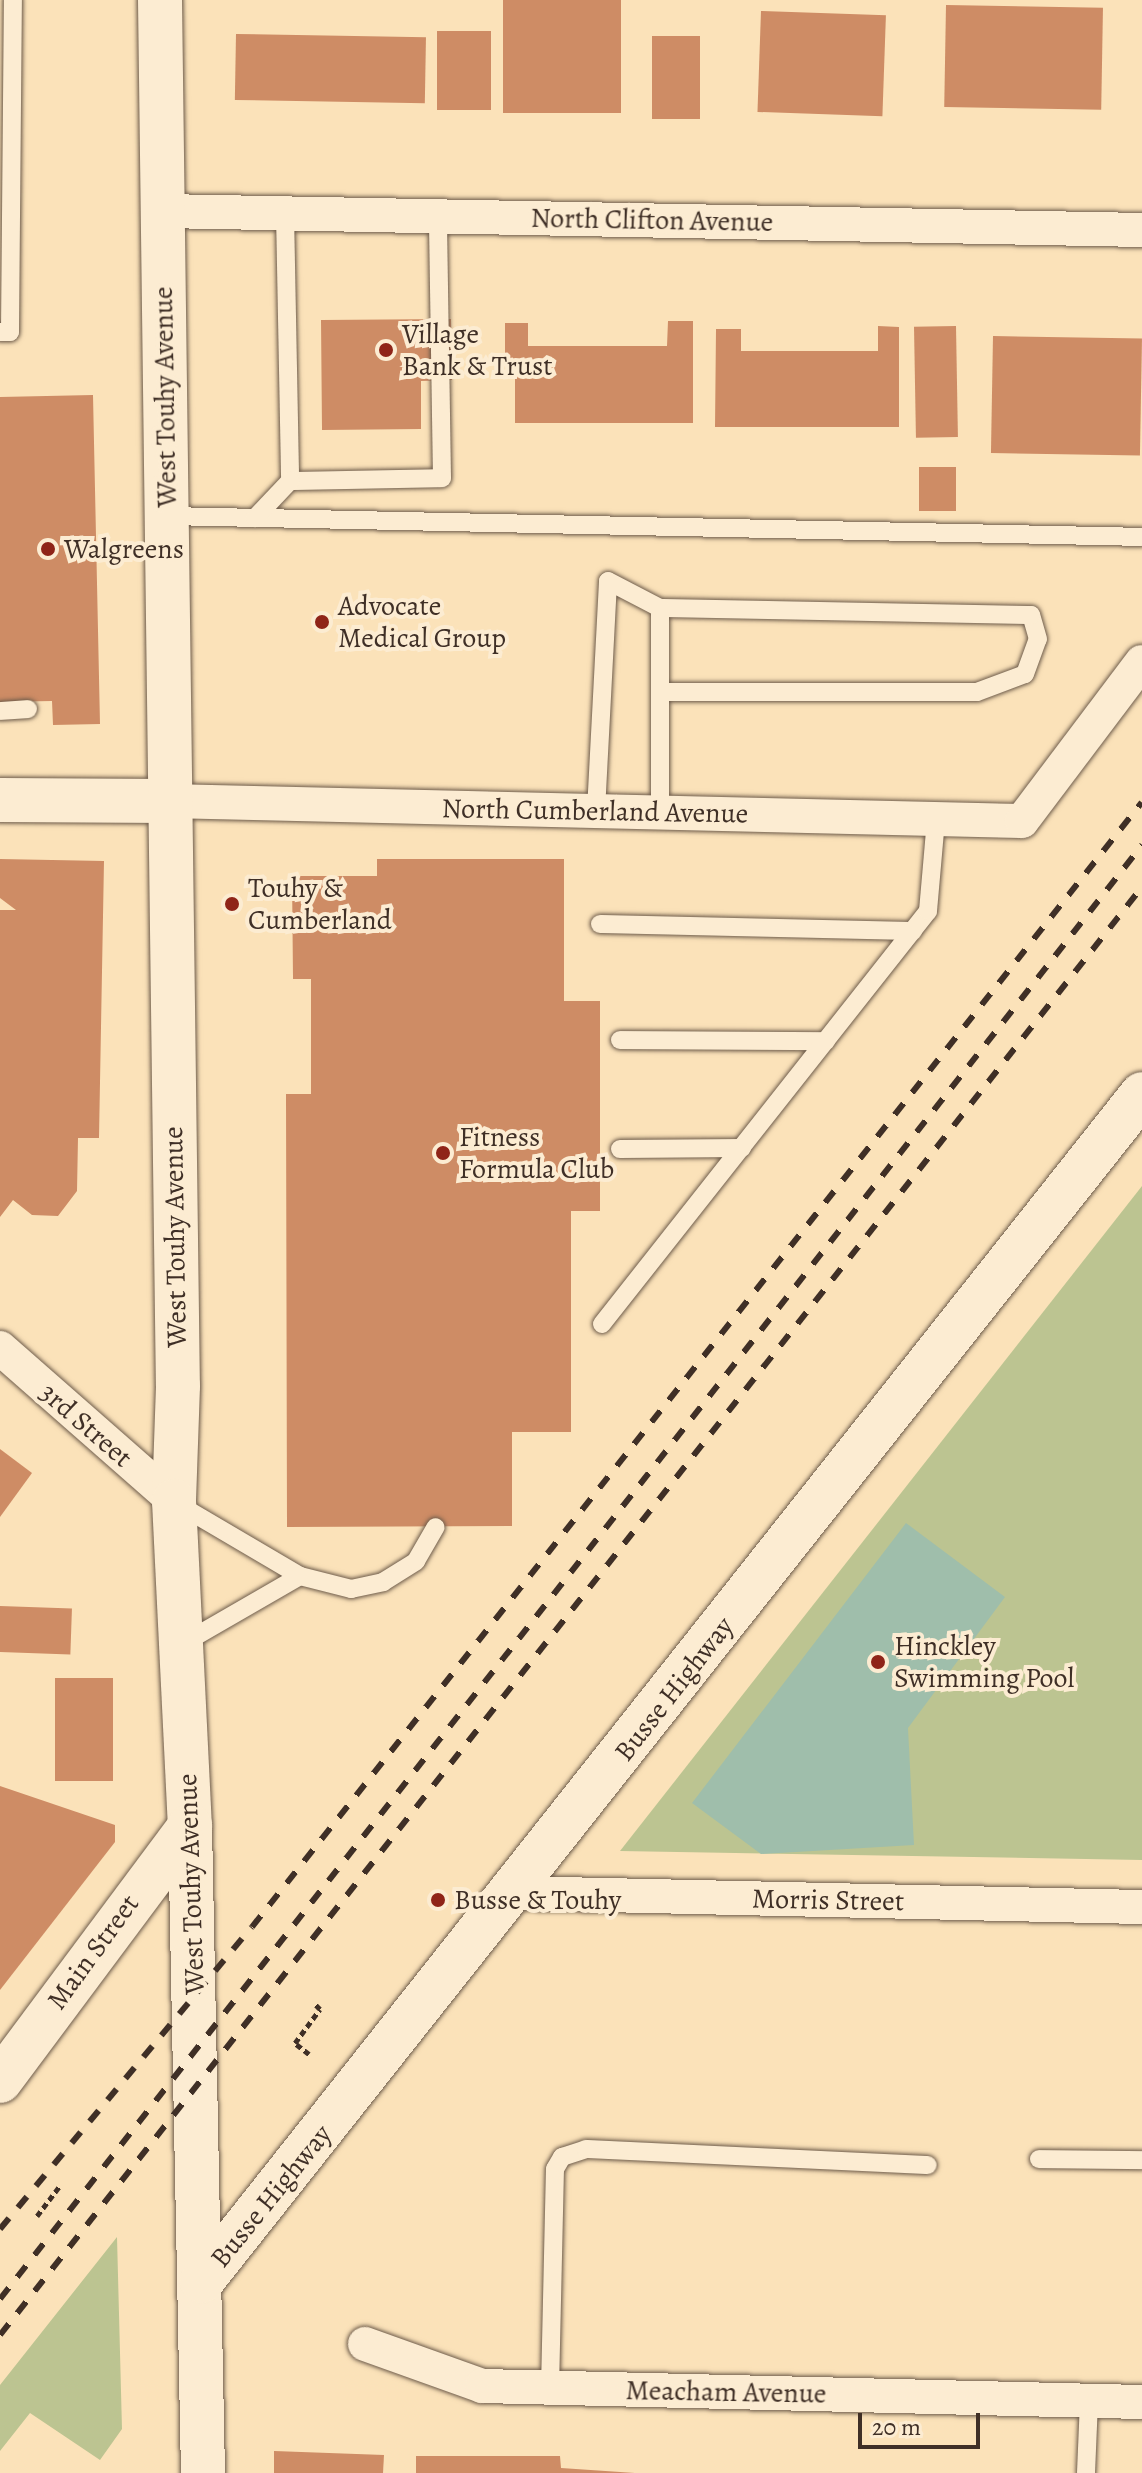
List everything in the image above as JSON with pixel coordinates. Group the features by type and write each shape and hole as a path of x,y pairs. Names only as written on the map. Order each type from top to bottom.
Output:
{"main road":[{"name":"West Touhy Avenue","path":"160,0 168,801 178,1386 174,1501 184,1643 190,1826 202,2281 203,2473"},
{"path":"0,800 168,801"},
{"name":"Busse Highway","path":"202,2281 514,1893 1142,1094"},
{"name":"Main Street","path":"0,2081 190,1826"}],"street":[{"name":"North Clifton Avenue","path":"163,211 1142,230"},
{"name":"North Cumberland Avenue","path":"168,801 1022,821 1142,662"},
{"name":"3rd Street","path":"0,1348 174,1501"},
{"name":"Morris Street","path":"514,1893 1142,1907"},
{"name":"Meacham Avenue","path":"365,2344 472,2383 550,2388 1142,2402"}],"lane":[{"path":"0,332 10,332 8,5"},
{"path":"255,518 290,481 285,213"},
{"path":"290,481 442,478 438,216"},
{"path":"167,516 1142,537"},
{"path":"596,811 608,581 660,608 1031,615 1038,639 1025,674 977,692 660,692"},
{"path":"660,608 660,813"},
{"path":"0,711 28,709"},
{"path":"602,1324 928,911 936,819"},
{"path":"600,924 913,931"},
{"path":"620,1040 826,1041"},
{"path":"620,1149 742,1148"},
{"path":"174,1501 300,1576 351,1589 383,1582 416,1561 436,1527"},
{"path":"184,1643 300,1576"},
{"path":"550,2388 555,2169 562,2157 586,2149 928,2165"},
{"path":"1039,2159 1142,2160"},
{"path":"1086,2473 1089,2401"}],"path":[{"path":"309,2054 295,2043 320,2009 316,2005"},
{"path":"37,2216 60,2186"}],"green space":[{"path":"1142,1186 1142,1860 620,1851"},
{"path":"117,2237 122,2429 100,2460 30,2413 0,2451 0,2385"}],"shaded area":[{"name":"Hinckley Swimming Pool","path":"906,1523 1005,1597 908,1728 914,1845 761,1854 692,1803"}],"building":[{"path":"503,0 621,0 621,113 503,113"},
{"path":"946,5 1103,8 1101,110 944,107"},
{"path":"761,11 886,15 882,116 757,112"},
{"path":"437,31 491,31 491,110 437,110"},
{"path":"236,34 426,37 425,103 235,100"},
{"path":"652,36 700,36 700,119 652,119"},
{"name":"Village Bank & Trust","path":"451,319 452,380 421,381 421,429 322,430 321,320"},
{"path":"668,321 693,321 693,423 515,423 515,363 505,363 505,323 528,323 528,346 667,346"},
{"path":"878,326 899,327 899,427 715,427 716,329 741,329 741,351 878,351"},
{"path":"956,326 958,437 916,438 914,327"},
{"path":"993,336 1142,339 1140,456 991,453"},
{"name":"Walgreens","path":"93,395 100,724 53,725 52,701 0,702 0,397"},
{"path":"919,467 956,467 956,511 919,511"},
{"path":"0,859 104,861 99,1138 78,1138 77,1191 58,1216 32,1215 13,1200 0,1217 0,910 16,910 0,898"},
{"name":"Fitness Formula Club","path":"377,859 564,859 564,1001 600,1001 600,1211 571,1211 571,1432 512,1432 512,1526 287,1527 286,1094 311,1094 311,979 293,979 292,876 377,876"},
{"path":"0,1449 32,1473 0,1517"},
{"path":"0,1606 72,1609 70,1654 0,1652"},
{"path":"55,1678 113,1678 113,1781 55,1781"},
{"path":"0,1786 115,1825 115,1842 0,1990"},
{"path":"274,2451 384,2455 383,2473 274,2473"},
{"path":"416,2456 560,2456 561,2468 635,2473 416,2473"}],"railway":[{"path":"0,2229 252,1927 1142,802"},
{"path":"0,2299 1142,845"},
{"path":"0,2335 1142,887"}],"place":[{"name":"Village Bank & Trust","path":"386,350"},
{"name":"Walgreens","path":"48,549"},
{"name":"Advocate Medical Group","path":"322,622"},
{"name":"Touhy & Cumberland","path":"232,904"},
{"name":"Fitness Formula Club","path":"443,1153"},
{"name":"Hinckley Swimming Pool","path":"878,1662"},
{"name":"Busse & Touhy","path":"438,1900"}]}
